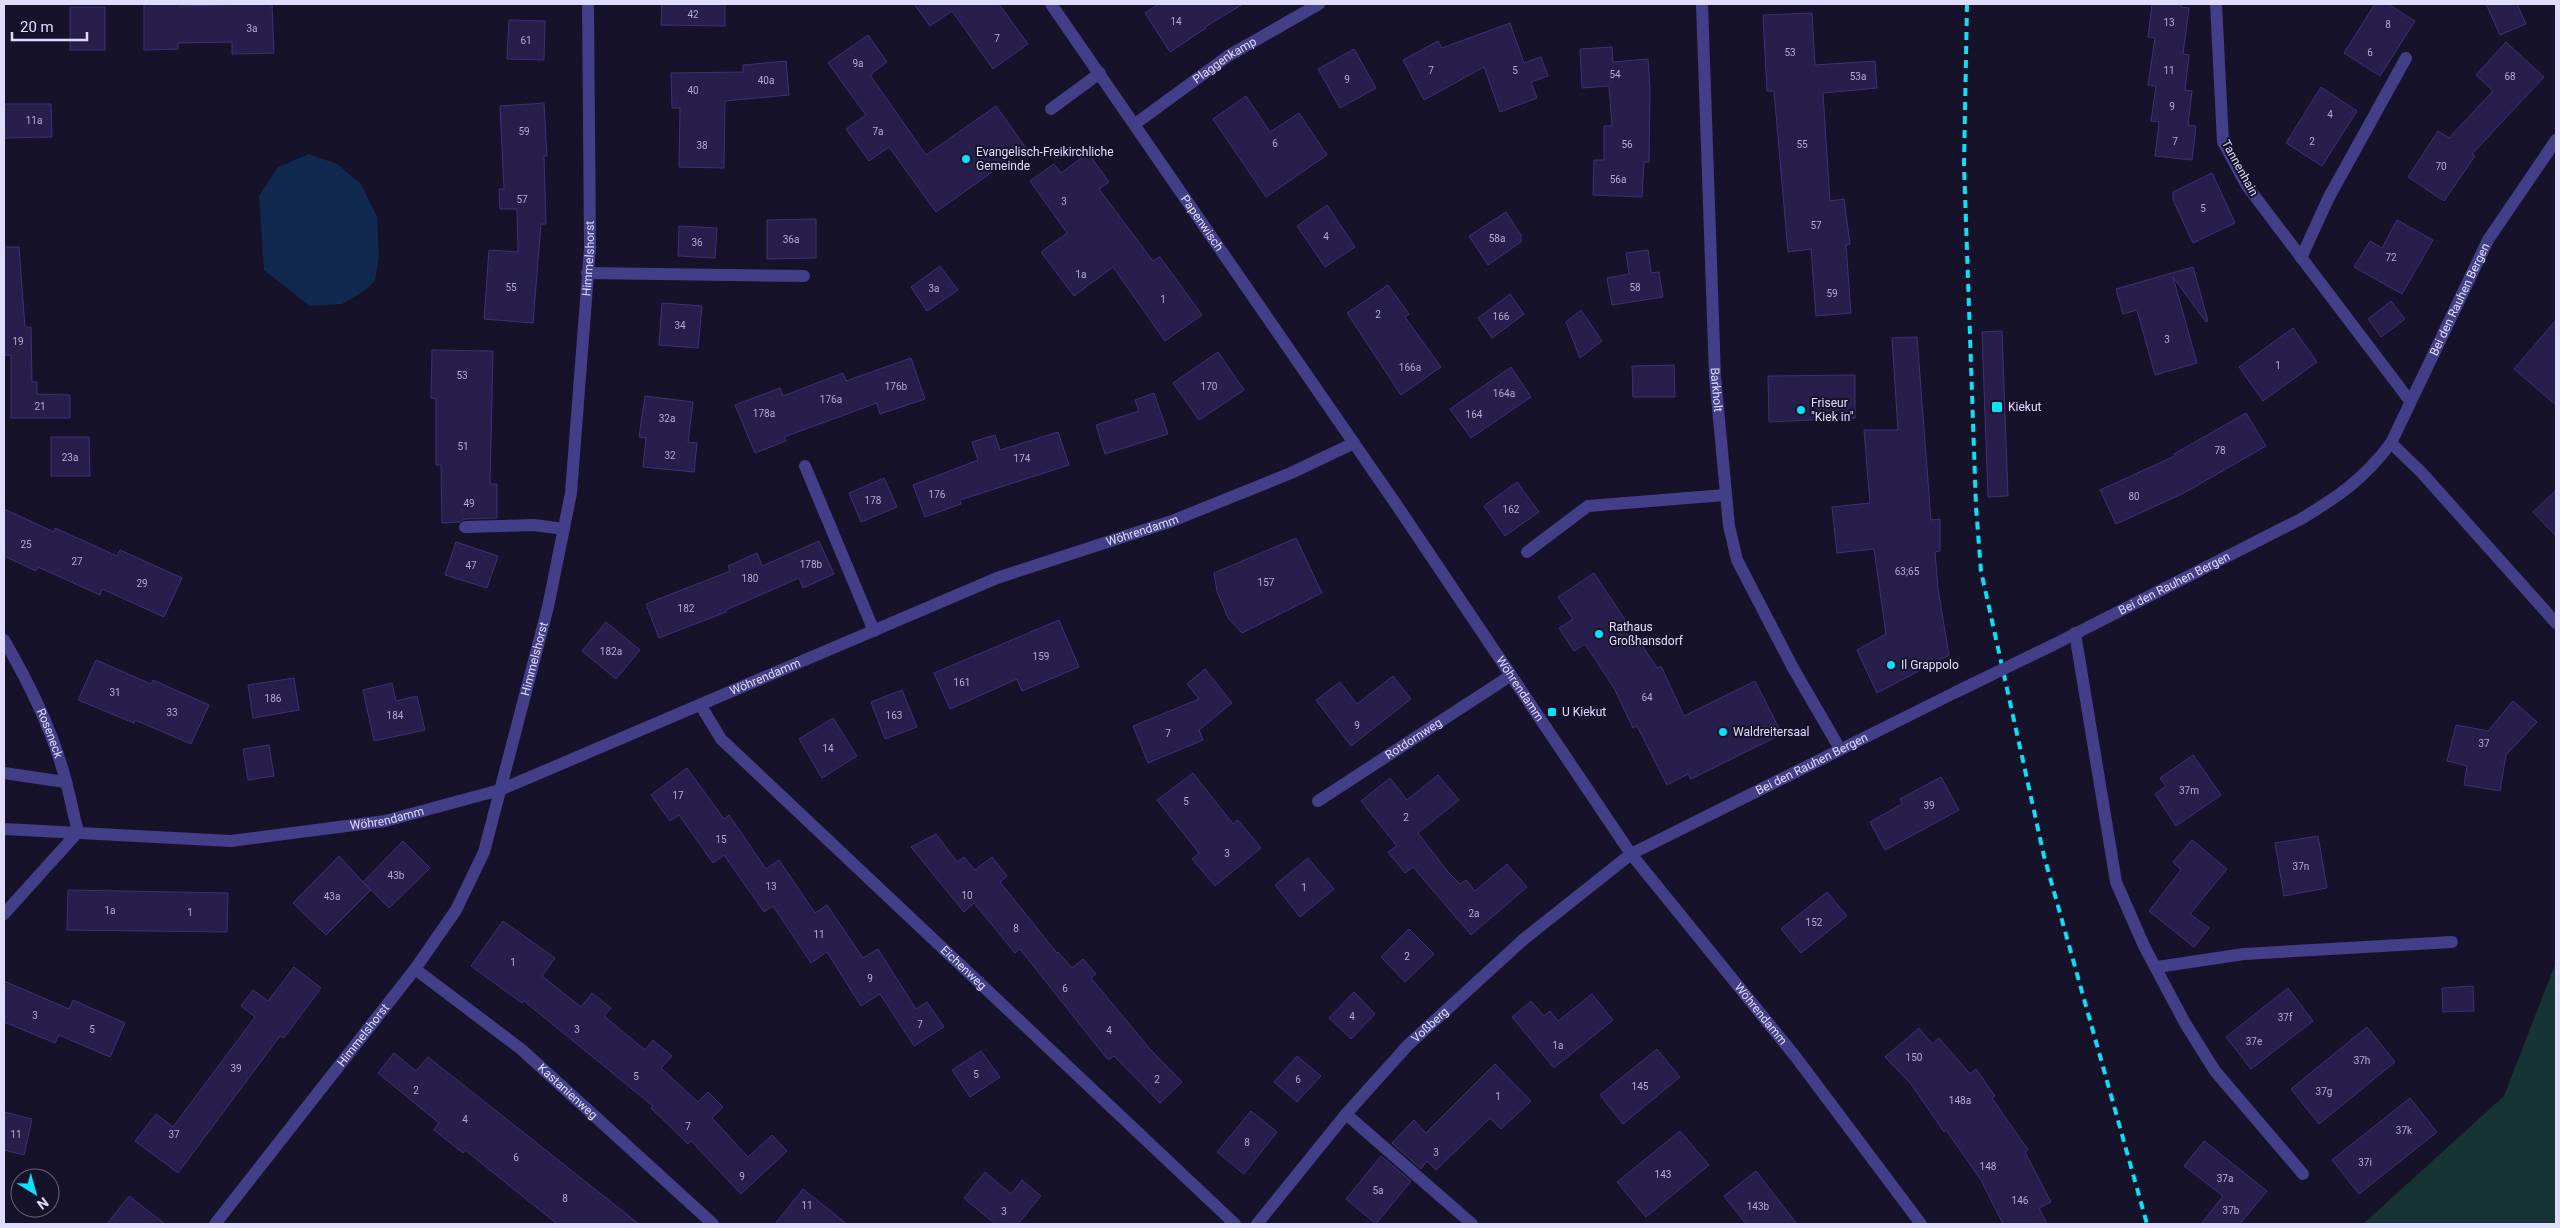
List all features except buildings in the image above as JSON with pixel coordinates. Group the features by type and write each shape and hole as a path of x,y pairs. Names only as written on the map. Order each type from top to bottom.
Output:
{"street":[{"name":"Himmelshorst","path":"215,1224 415,969 456,910 484,852 548,607 571,493 590,248 588,4"},
{"name":"Papenwisch","path":"1051,4 1354,443"},
{"name":"Plaggenkamp","path":"1135,124 1228,56 1319,4"},
{"name":"Barkholt","path":"1702,4 1715,376 1729,526 1737,560 1793,668 1840,749"},
{"name":"Tannenhain","path":"2216,4 2223,142 2247,186 2410,401"},
{"path":"2301,258 2329,197 2406,58"},
{"path":"1051,109 1100,73"},
{"name":"Bei den Rauhen Bergen","path":"1630,854 2053,645 2301,519 2339,496 2374,466 2391,443 2488,240 2556,140"},
{"path":"587,273 804,276"},
{"name":"Wöhrendamm","path":"4,829 231,841 385,821 500,790 701,706 996,578 1172,521 1291,473 1354,443 1630,854 1801,1063 1921,1224"},
{"path":"2391,443 2422,473 2556,622"},
{"path":"805,466 874,631"},
{"path":"1527,552 1588,506 1725,496"},
{"path":"465,527 534,525 564,529"},
{"path":"2075,633 2116,882 2144,946 2157,967 2185,1023 2215,1071 2302,1174"},
{"name":"Roseneck","path":"4,640 23,673 46,723 60,762 78,832"},
{"name":"Rotdornweg","path":"1318,801 1510,676"},
{"name":"Eichenweg","path":"701,706 721,739 1235,1224"},
{"path":"4,773 65,782"},
{"path":"4,914 78,832"},
{"name":"Voßberg","path":"1257,1224 1346,1114 1408,1045 1524,939 1630,854"},
{"path":"2157,967 2244,954 2452,942"},
{"name":"Kastanienweg","path":"415,969 521,1050 714,1224"},
{"path":"1346,1114 1472,1224"}],"green space":[{"path":"2556,962 2556,1224 2363,1224 2504,1096"}],"water":[{"path":"309,154 337,164 361,184 377,217 379,257 375,281 364,291 342,304 310,306 264,270 259,196 278,167"}],"railway":[{"path":"1967,4 1964,165 1976,507 1981,571 2044,856 2147,1224"}],"place":[{"name":"Evangelisch-Freikirchliche Gemeinde","path":"966,159"},
{"name":"Kiekut","path":"1997,407"},
{"name":"Friseur \"Kiek in\"","path":"1801,410"},
{"name":"Rathaus Großhansdorf","path":"1599,634"},
{"name":"Il Grappolo","path":"1891,665"},
{"name":"U Kiekut","path":"1552,712"},
{"name":"Waldreitersaal","path":"1723,732"}]}
